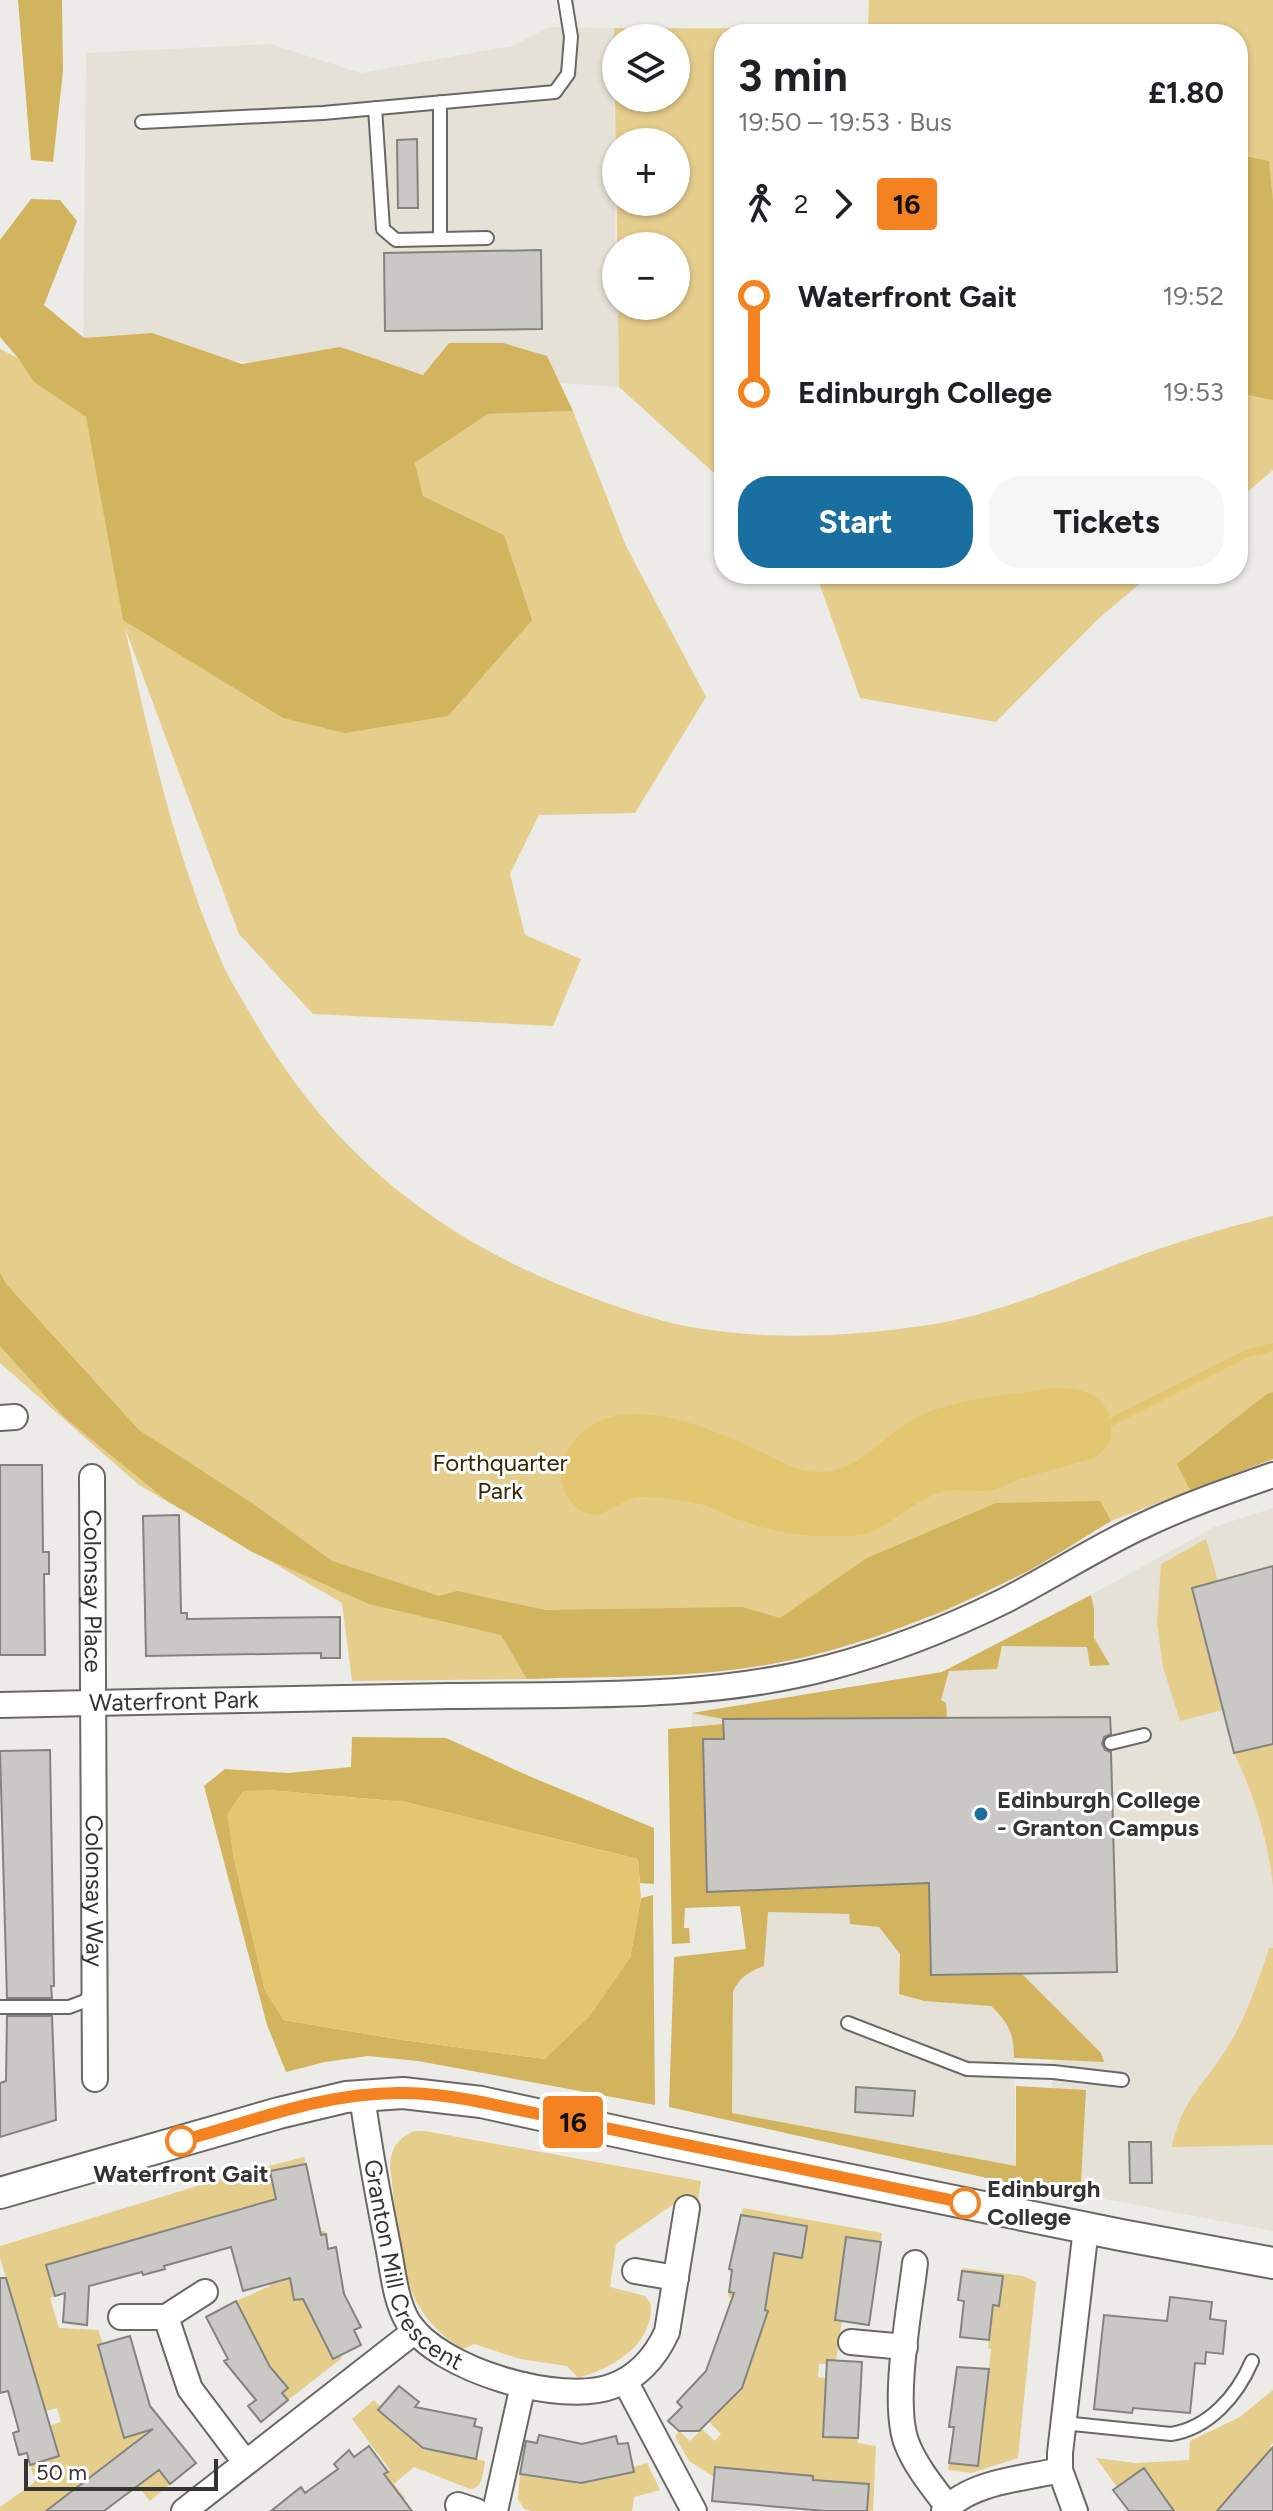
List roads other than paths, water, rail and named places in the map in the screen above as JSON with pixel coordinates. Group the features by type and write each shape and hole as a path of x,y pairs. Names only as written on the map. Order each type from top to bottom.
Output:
{"street":[{"name":"Waterfront Park","path":"0,1705 658,1691 761,1682 830,1667 948,1627 1142,1526 1273,1475"},
{"name":"Colonsay Place","path":"92,1477 94,1703"},
{"name":"Colonsay Way","path":"94,1703 95,2079"},
{"path":"0,2193 279,2113 362,2096 403,2093 468,2100 1086,2228 1273,2263"},
{"name":"Granton Mill Crescent","path":"362,2096 370,2153 401,2306 415,2331 436,2348 471,2367 523,2385 571,2392 605,2389 625,2381 642,2369 659,2349 667,2332 687,2208"},
{"path":"1075,2511 1060,2470 1086,2228"},
{"path":"915,2263 901,2400 905,2442 946,2509 961,2497 987,2487 1060,2470"},
{"path":"635,2271 676,2278"},
{"path":"121,2317 166,2317 205,2292"},
{"path":"166,2317 190,2389 245,2462"},
{"path":"184,2511 415,2331"},
{"path":"851,2342 905,2347"},
{"path":"625,2381 694,2511"},
{"path":"495,2511 523,2385"}],"lane":[{"path":"142,122 375,108 555,92 568,74 571,37 565,0"},
{"path":"440,102 440,239"},
{"path":"375,108 383,229 396,240 487,238"},
{"path":"1111,1743 1144,1735"},
{"path":"0,2007 69,2007 85,2001 96,1988"},
{"path":"848,2023 967,2069 1053,2072 1122,2080"},
{"path":"1063,2423 1171,2434 1188,2432 1228,2400 1245,2378 1252,2361"}],"waterway":[{"path":"1111,1422 1246,1354 1273,1347"}],"place":[{"name":"Edinburgh College - Granton Campus","path":"981,1814"},
{"name":"Waterfront Gait","path":"181,2141"},
{"name":"Edinburgh College","path":"965,2203"}],"park label":[{"name":"Forthquarter Park","path":"500,1477"}]}
